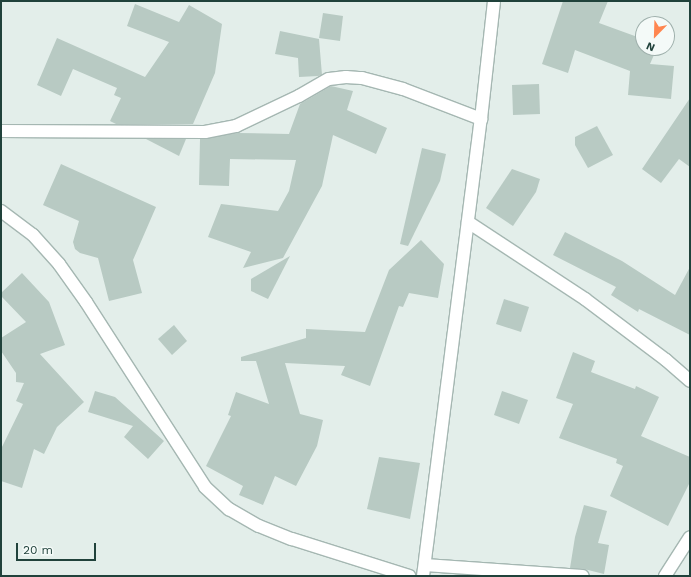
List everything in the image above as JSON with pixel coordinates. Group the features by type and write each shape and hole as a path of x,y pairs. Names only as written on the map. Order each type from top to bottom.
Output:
{"street":[{"path":"494,1 481,119 424,571 582,576"},
{"path":"1,131 205,132 236,126 299,96 329,79 346,77 362,78 403,89 481,119"},
{"path":"1,211 33,235 59,264 86,302 205,487 229,509 259,526 292,539 409,576"},
{"path":"468,222 585,299 666,360 690,381"},
{"path":"665,576 690,537"}],"building":[{"path":"563,1 608,1 599,23 635,36 635,56 654,56 650,64 674,66 671,99 628,95 630,71 575,50 568,73 542,64"},
{"path":"135,4 179,22 189,5 222,24 215,73 193,124 116,124 110,121 121,98 114,95 117,88 73,69 61,96 37,85 57,38 145,77 169,42 127,26"},
{"path":"323,13 343,16 340,41 319,38"},
{"path":"280,31 319,39 322,75 299,77 298,58 275,54"},
{"path":"539,84 540,114 513,115 512,85"},
{"path":"331,86 353,91 347,110 387,128 376,154 333,135 322,186 283,258 243,268 251,252 208,237 221,204 278,211 289,191 296,160 230,159 229,186 199,185 200,139 237,133 289,134 300,104"},
{"path":"690,98 690,167 679,159 661,183 642,169"},
{"path":"597,126 613,155 588,168 575,145 575,137"},
{"path":"146,139 186,139 179,156"},
{"path":"422,148 446,154 440,181 408,246 400,244"},
{"path":"61,164 156,207 133,260 142,293 109,301 98,258 80,253 75,249 73,242 79,221 43,205"},
{"path":"512,169 540,179 536,192 513,226 486,208"},
{"path":"565,232 622,261 675,295 690,267 690,335 639,309 638,312 611,295 616,287 553,255"},
{"path":"421,240 444,264 438,298 409,293 403,307 399,306 370,386 341,375 345,366 285,363 300,414 323,420 317,446 296,486 275,476 263,505 239,495 243,486 206,466 231,416 228,415 236,392 269,404 256,361 241,361 241,357 306,338 306,329 365,332 389,270"},
{"path":"290,256 268,299 251,291 251,279"},
{"path":"22,273 49,302 65,345 40,354 84,402 57,427 44,454 34,449 22,488 1,481 1,449 23,404 16,401 24,383 16,382 16,373 1,351 1,338 26,322 1,296 1,293"},
{"path":"504,299 529,307 521,332 496,324"},
{"path":"174,325 187,341 172,355 158,339"},
{"path":"573,352 595,361 591,372 635,389 636,386 659,397 641,436 690,457 690,482 668,526 610,496 623,466 616,463 617,459 559,438 573,404 556,398"},
{"path":"95,391 115,397 164,441 148,459 124,437 133,426 88,412"},
{"path":"502,391 528,400 519,424 494,415"},
{"path":"379,457 420,463 410,519 367,509"},
{"path":"584,505 607,511 598,543 609,545 604,574 584,569 570,568 575,537"}]}
